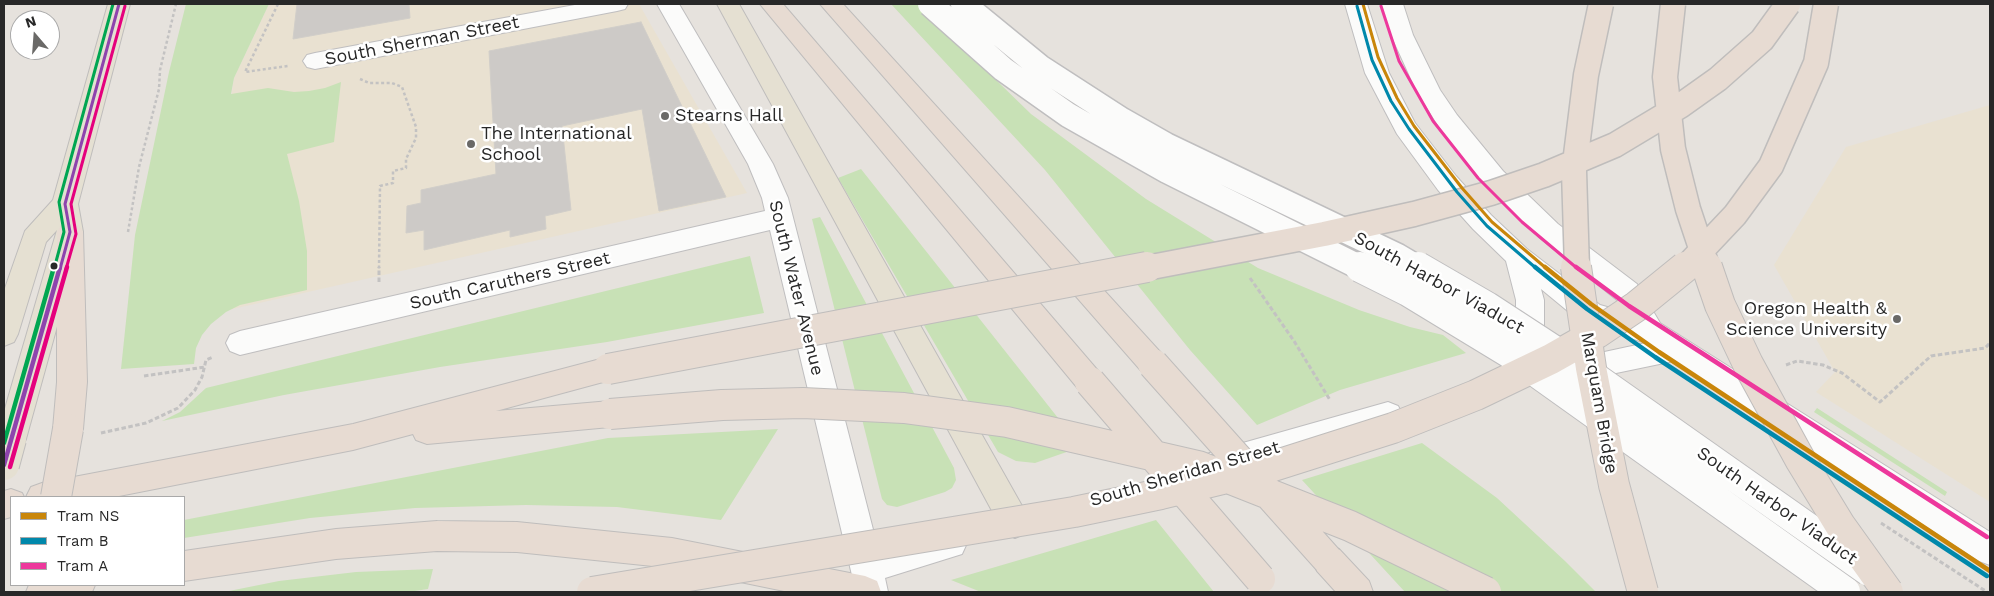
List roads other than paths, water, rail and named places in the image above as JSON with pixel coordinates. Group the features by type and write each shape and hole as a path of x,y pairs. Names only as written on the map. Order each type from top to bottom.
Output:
{"highway":[{"path":"771,4 1090,382 1266,586"},
{"path":"831,4 1357,592"},
{"name":"Marquam Bridge","path":"1601,4 1586,75 1574,171 1575,257 1591,368 1614,485 1643,592"},
{"path":"1673,4 1665,78 1673,149 1688,209 1720,305 1748,364 1801,461 1840,525 1888,592"},
{"path":"47,496 353,437 608,369 1324,234 1414,214 1490,193 1544,175 1616,145 1680,106 1718,79 1762,40 1788,4"},
{"path":"592,592 1074,512 1161,494 1264,469 1393,428 1476,395 1551,359 1597,333 1637,306 1687,266 1735,215 1771,166 1801,101 1816,63 1826,4"},
{"path":"56,496 82,431 72,382 70,232"},
{"path":"353,437 610,414 722,406 803,403 904,408 1007,422 1198,466 1350,526 1486,592"},
{"path":"185,566 336,544 438,536 517,537 672,553 868,584"},
{"path":"42,592 74,586"}],"main road":[{"path":"8,452 70,232 65,204 119,4"},
{"path":"728,4 1015,523"},
{"path":"4,334 34,238 65,204"}],"street":[{"name":"South Sherman Street","path":"315,61 617,4"},
{"name":"South Water Avenue","path":"668,4 760,164 775,198 868,584"},
{"name":"South Harbor Viaduct","path":"930,4 1003,68 1075,119 1167,171 1408,291 1510,353 1845,592"},
{"name":"South Harbor Viaduct","path":"963,4 1040,67 1122,120 1166,145 1398,256 1494,311 1585,371 1899,592"},
{"path":"1356,4 1377,73 1406,128 1447,184 1482,222 1518,256 1591,314 1651,331 1990,550"},
{"path":"1392,4 1402,35 1429,92 1448,121 1474,154 1494,178 1549,231 1627,292 1651,331"},
{"name":"South Caruthers Street","path":"240,343 780,218"},
{"path":"1505,384 1523,349 1530,326 1530,300 1518,256"},
{"name":"South Sheridan Street","path":"868,584 1015,523 1451,397 1678,348"}],"tram line":[{"name":"NS","path":"1363,4 1378,57 1397,98 1414,126 1462,188 1492,222 1514,242 1591,304 1659,352 1990,571"},
{"name":"B","path":"1357,6 1372,60 1391,101 1409,129 1457,192 1487,226 1510,247 1587,309 1655,357 1987,576"},
{"name":"A","path":"1381,6 1399,61 1433,121 1478,178 1522,222 1570,263 1629,306 1987,537"}],"place":[{"name":"Stearns Hall","path":"665,116"},
{"name":"The International School","path":"471,144"},
{"name":"Oregon Health & Science University","path":"1897,319"}]}
